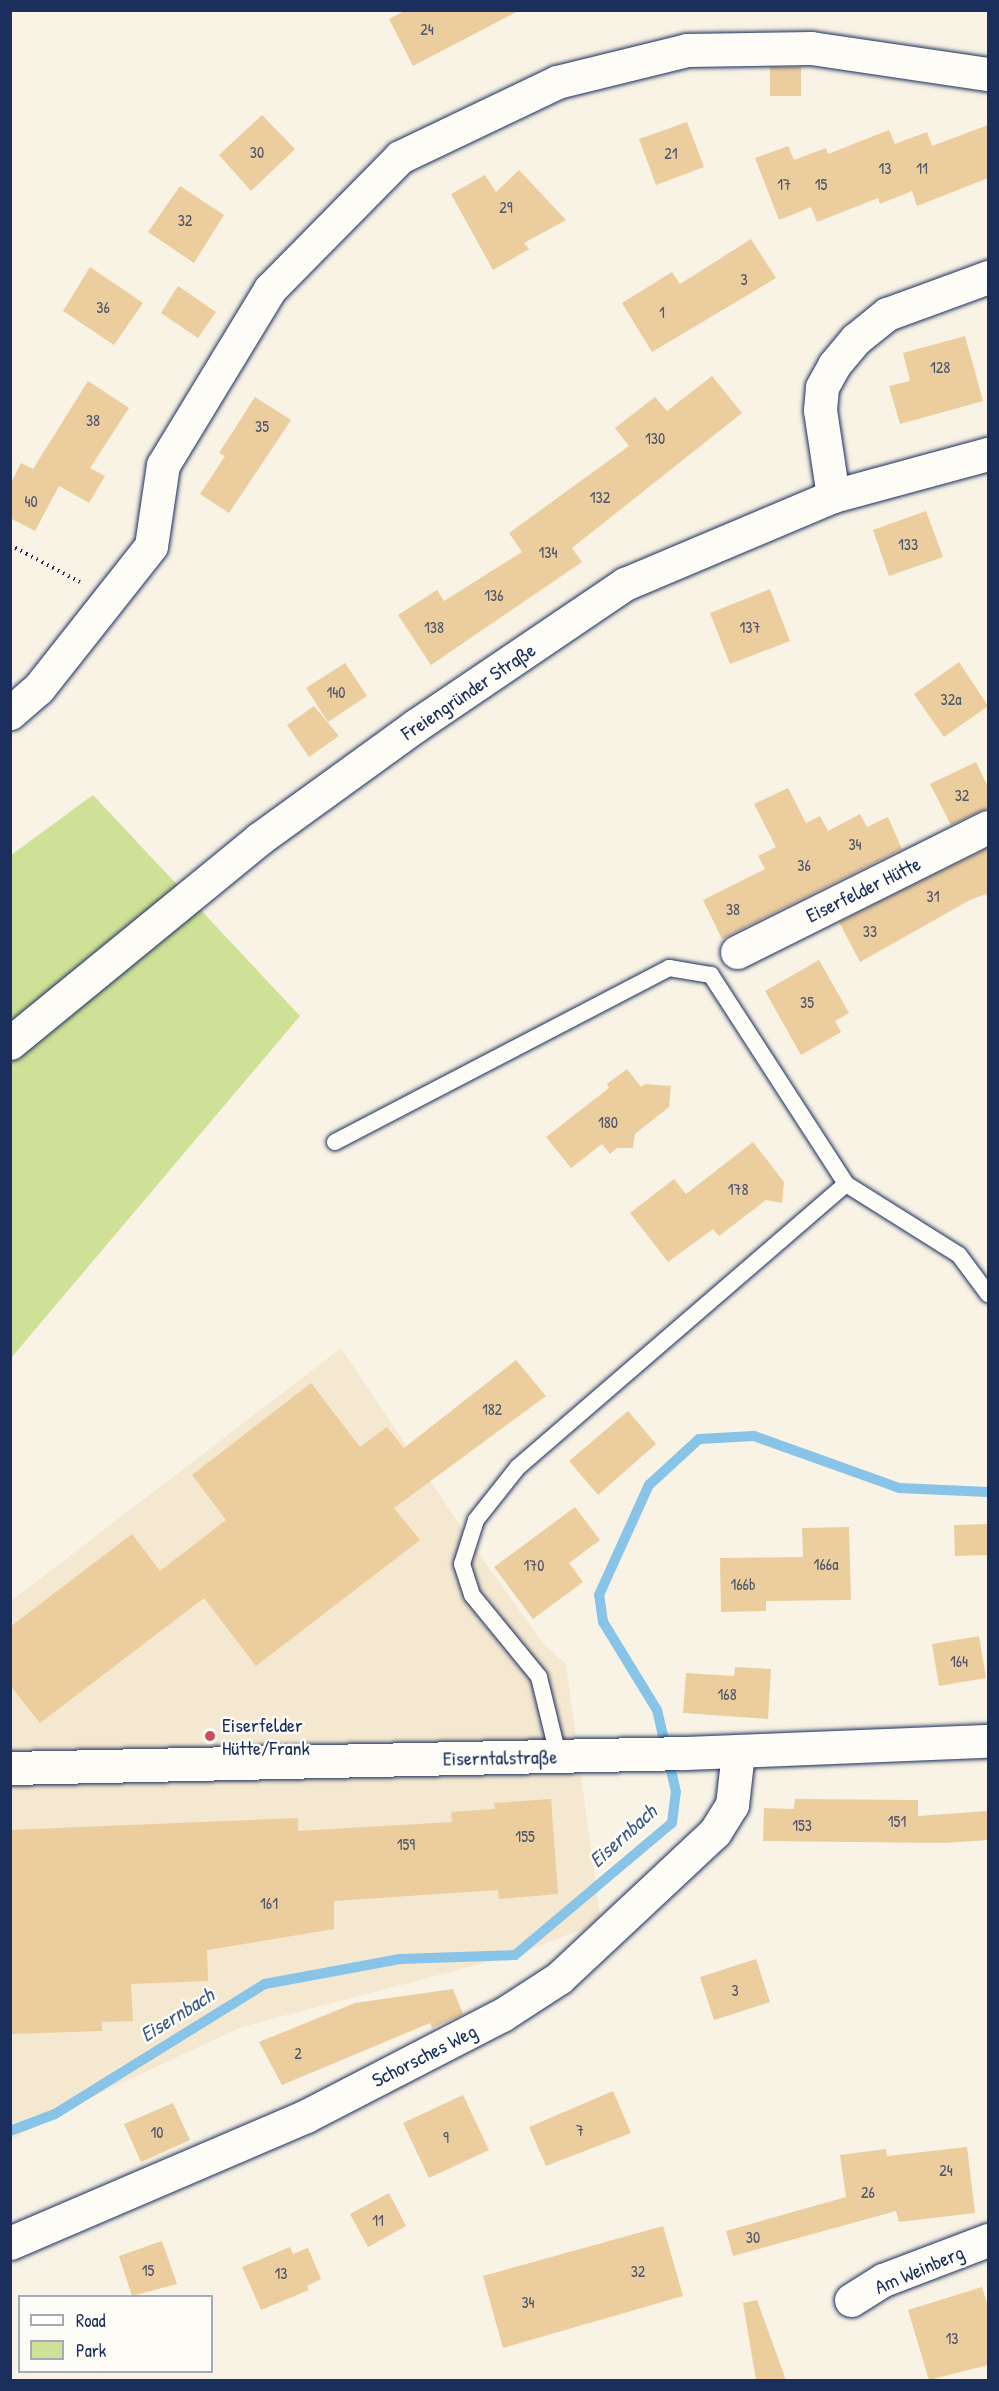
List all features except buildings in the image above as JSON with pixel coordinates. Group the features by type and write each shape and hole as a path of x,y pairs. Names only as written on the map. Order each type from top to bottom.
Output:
{"street":[{"path":"10,713 38,689 151,546 163,465 270,289 400,157 557,82 687,50 811,48 988,74"},
{"path":"833,496 820,410 822,387 834,366 856,339 887,314 988,277"},
{"name":"Freiengründer Straße","path":"10,1043 259,839 415,726 625,584 833,496 988,453"},
{"name":"Eiserfelder Hütte","path":"736,951 988,827"},
{"name":"Eiserntalstraße","path":"10,1768 684,1754 988,1740"},
{"name":"Schorsches Weg","path":"10,2243 306,2116 493,2020 559,1978 715,1832 732,1804 738,1752"},
{"name":"Am Weinberg","path":"851,2300 883,2280 988,2240"}],"lane":[{"path":"335,1142 669,968 711,975 846,1184 958,1255 988,1294"},
{"path":"558,1755 539,1677 472,1595 462,1564 476,1520 518,1467 846,1184"}],"path":[{"path":"10,545 110,598"}],"shaded area":[{"path":"341,1348 486,1564 544,1644 566,1664 601,1922 515,1955 242,2027 55,2114 11,2141 11,1601"}],"green space":[{"path":"93,795 300,1016 11,1358 11,855"}],"waterway":[{"name":"Eisernbach","path":"10,2131 55,2114 265,1984 400,1959 515,1955 672,1823 676,1792 657,1710 603,1622 599,1595 649,1485 699,1439 754,1436 899,1488 988,1492"}],"place":[{"name":"Eiserfelder Hütte/Frank","path":"210,1736"}]}
